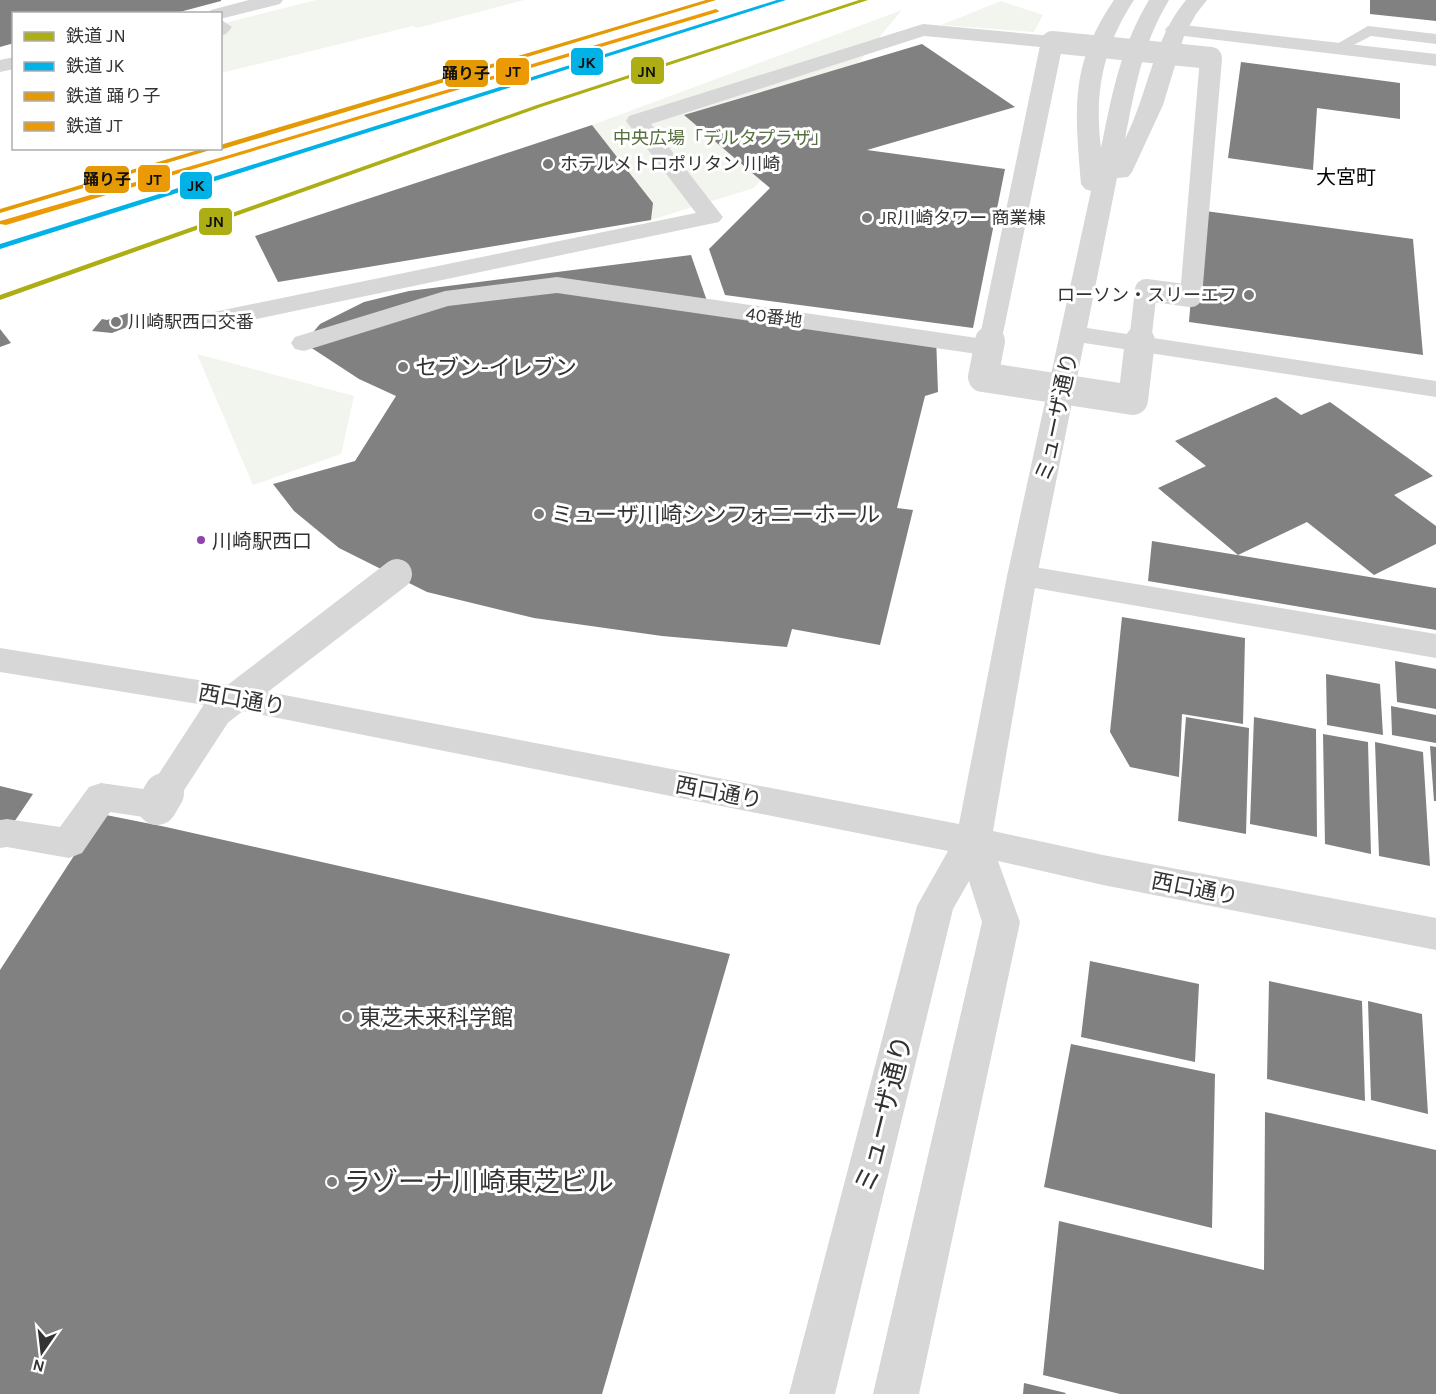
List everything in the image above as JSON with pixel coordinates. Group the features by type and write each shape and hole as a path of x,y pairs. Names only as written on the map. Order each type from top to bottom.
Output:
{"street":[{"path":"222,13 273,0"},
{"path":"1096,222 1087,99 1096,56 1109,21 1124,0"},
{"name":"ミューザ通り","path":"812,1394 935,906 973,841 1022,576 1130,62 1144,25 1159,0"},
{"path":"1096,222 1151,106 1175,30 1187,10 1197,0"},
{"path":"204,322 711,217 637,121 923,30 1052,42 1211,58 1191,296 1146,290 1133,400 983,377 991,348 1052,42"},
{"path":"1175,30 1436,60"},
{"name":"40番地","path":"304,343 444,299 557,285 991,348"},
{"path":"1074,334 1436,389"},
{"path":"0,834 7,833 69,843 100,797 157,805 217,712 397,574"},
{"path":"1022,576 1436,646"},
{"name":"西口通り","path":"0,660 248,700 1436,934"},
{"name":"ミューザ通り","path":"896,1394 1001,922 973,841"}],"lane":[{"path":"1338,48 1368,31 1436,39"}],"green space":[{"path":"316,0 524,0 417,28 413,26 222,73 222,24"},
{"path":"1001,1 1043,15 1034,32 941,25"},
{"name":"中央広場「デルタプラザ」","path":"902,10 754,188 651,220 653,203 592,125"},
{"path":"197,354 354,396 341,454 253,485"}],"building":[{"path":"0,0 221,0 180,12 12,12 12,44 0,47"},
{"path":"1370,0 1436,0 1436,21 1370,14"},
{"name":"JR川崎タワー 商業棟","path":"922,44 1015,107 867,150 1005,169 973,328 725,295 709,249 770,188 684,115"},
{"path":"1241,62 1400,83 1400,119 1317,108 1313,170 1228,158"},
{"name":"ホテルメトロポリタン 川崎","path":"592,125 653,203 651,220 278,282 255,236"},
{"path":"1198,210 1413,239 1423,355 1189,322"},
{"path":"691,255 707,301 936,336 938,392 925,396 897,508 913,510 880,645 792,629 787,647 662,636 534,618 427,592 339,548 294,511 273,484 355,461 396,396 359,379 304,343 320,324 364,302 409,291"},
{"name":"川崎駅西口交番","path":"128,313 135,324 112,333 92,331 102,319 107,320"},
{"path":"0,329 11,343 0,347"},
{"path":"1276,397 1301,415 1330,402 1433,476 1394,495 1436,526 1436,544 1374,575 1307,522 1238,555 1158,488 1206,466 1175,441"},
{"path":"1152,541 1436,588 1436,630 1148,581"},
{"path":"1122,617 1245,638 1243,724 1182,714 1179,777 1130,767 1110,732"},
{"path":"1395,661 1436,669 1436,709 1397,702"},
{"path":"1326,674 1380,684 1383,735 1327,725"},
{"path":"1391,706 1436,715 1436,743 1392,735"},
{"path":"1186,717 1249,728 1246,834 1178,821"},
{"path":"1254,717 1316,729 1317,837 1250,824"},
{"path":"1323,734 1368,742 1371,854 1325,844"},
{"path":"1375,742 1423,752 1430,866 1379,856"},
{"path":"1430,746 1436,747 1436,801 1434,801"},
{"path":"0,786 33,794 0,843"},
{"name":"ラゾーナ川崎東芝ビル","path":"101,814 730,954 602,1394 0,1394 0,970"},
{"path":"1090,961 1199,984 1195,1062 1081,1037"},
{"path":"1269,981 1362,1001 1365,1101 1267,1079"},
{"path":"1368,1001 1422,1014 1428,1114 1371,1100"},
{"path":"1071,1044 1215,1074 1212,1228 1044,1187"},
{"path":"1265,1112 1436,1150 1436,1394 1120,1394 1043,1375 1059,1221 1264,1270"},
{"path":"1024,1383 1066,1393 1023,1394"}],"rail line":[{"name":"踊り子","path":"222,146 713,0"},
{"name":"JK","path":"0,247 783,0"},
{"name":"JN","path":"0,298 539,106 865,0"},
{"name":"JT","path":"223,158 716,11"},
{"name":"踊り子","path":"0,211 207,150"},
{"name":"JT","path":"3,223 219,160"}],"place":[{"name":"ホテルメトロポリタン 川崎","path":"548,164"},
{"name":"JR川崎タワー 商業棟","path":"867,218"},
{"name":"ローソン・スリーエフ","path":"1249,295"},
{"name":"川崎駅西口交番","path":"116,322"},
{"name":"セブン-イレブン","path":"403,367"},
{"name":"ミューザ川崎シンフォニーホール","path":"539,514"},
{"name":"川崎駅西口","path":"201,540"},
{"name":"東芝未来科学館","path":"347,1017"},
{"name":"ラゾーナ川崎東芝ビル","path":"332,1182"}],"district":[{"name":"大宮町","path":"1346,177"}]}
